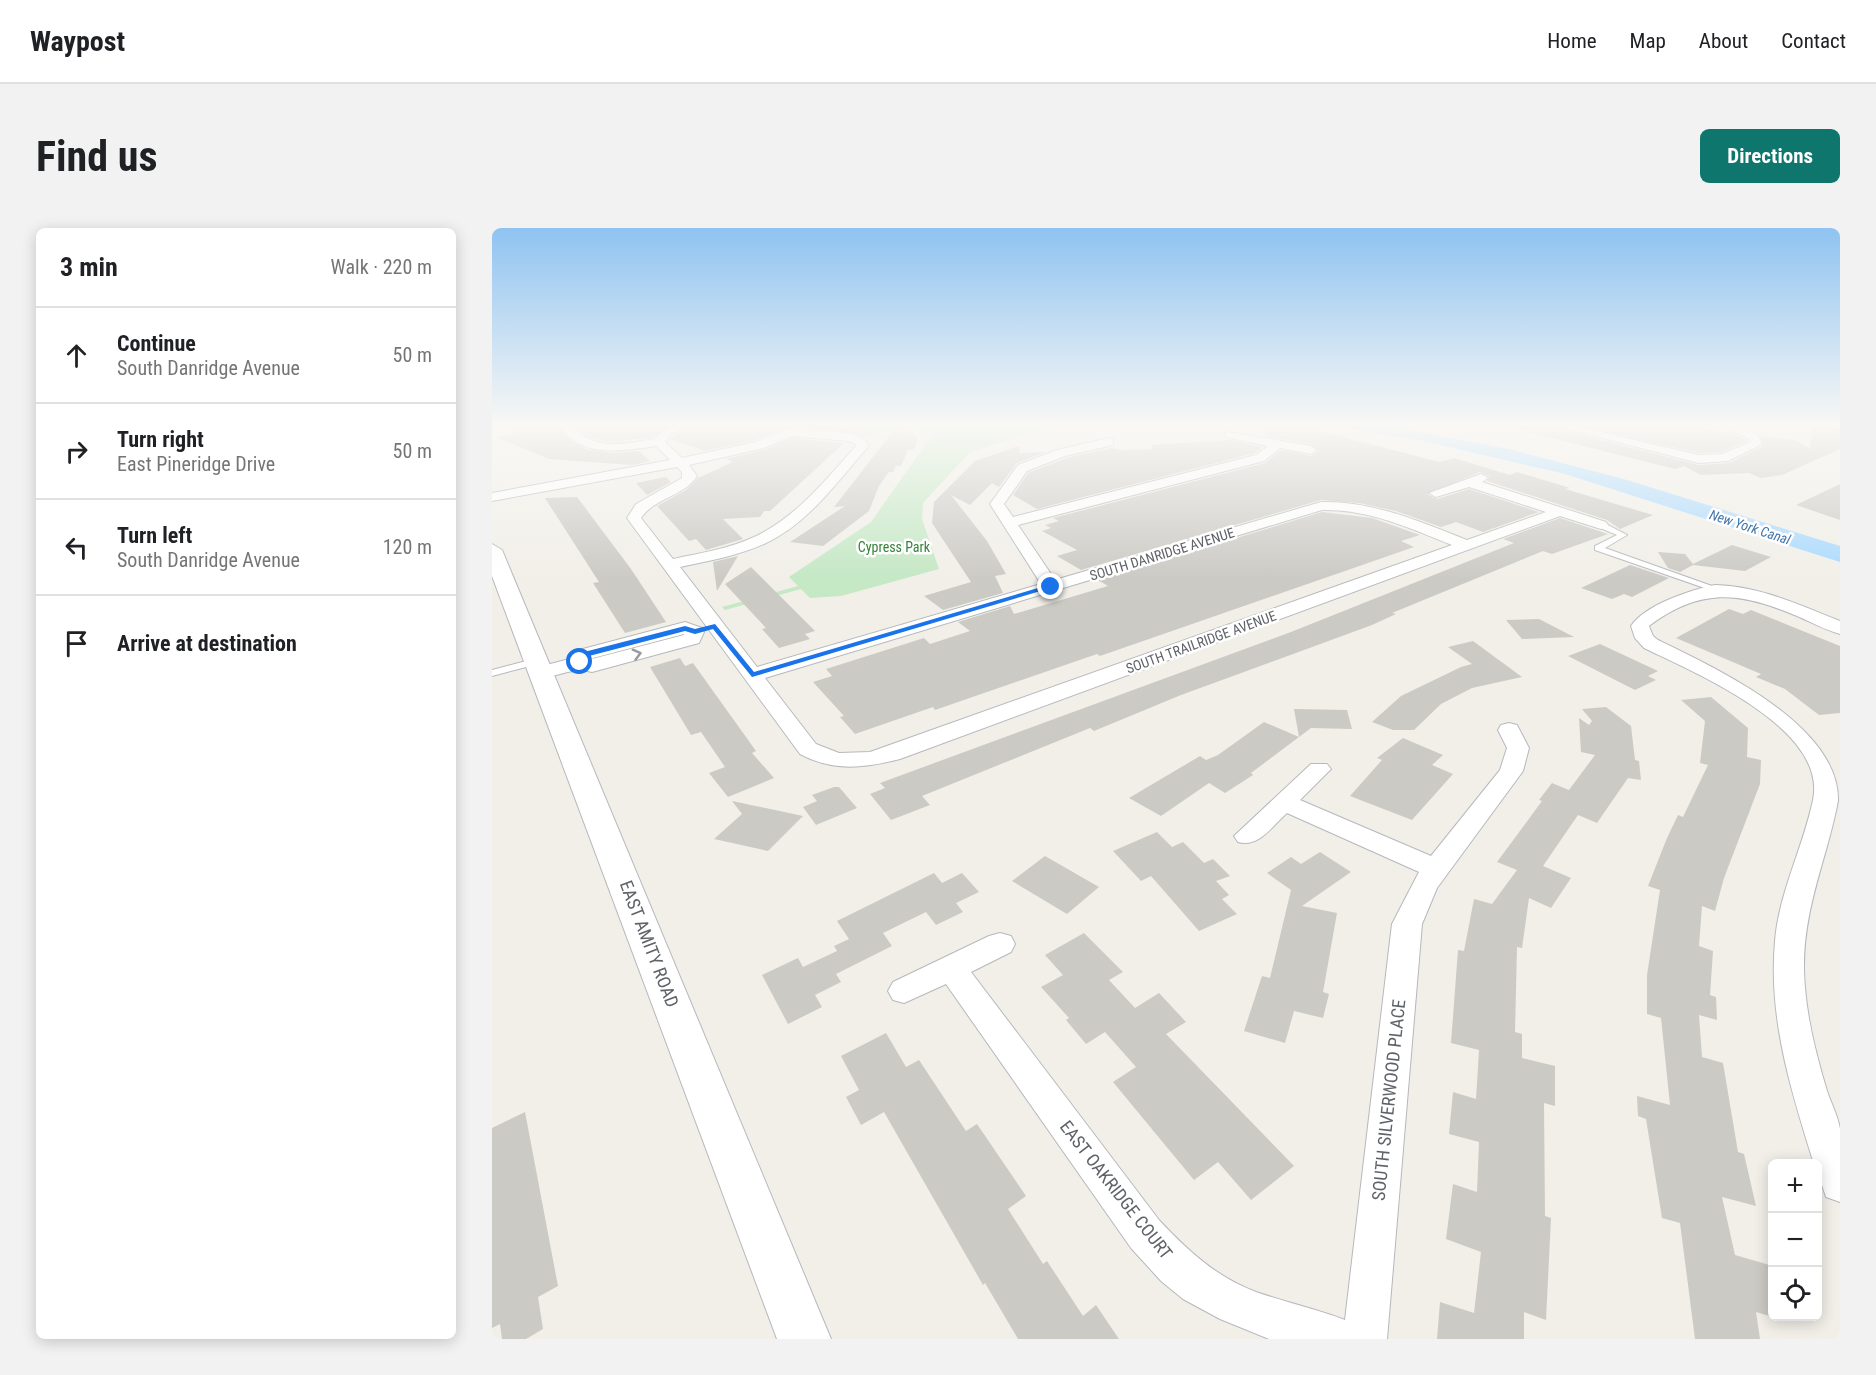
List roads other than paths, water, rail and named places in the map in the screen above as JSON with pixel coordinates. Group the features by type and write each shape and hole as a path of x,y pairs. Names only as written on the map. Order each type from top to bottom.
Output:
{"street":[{"path":"492,497 609,476"},
{"path":"690,476 687,481 641,507 634,518 752,675"},
{"path":"669,565 737,549 771,535 795,518 835,476"},
{"path":"1017,476 997,504 1007,523 1051,587"},
{"path":"1007,523 1191,476"},
{"path":"1436,493 1488,476"},
{"path":"1468,482 1601,525"},
{"name":"SOUTH DANRIDGE AVENUE","path":"752,675 1321,506 1343,505 1372,510 1467,546"},
{"name":"SOUTH TRAILRIDGE AVENUE","path":"752,675 808,749 820,756 840,761 866,761 892,754 1558,512"},
{"name":"EAST AMITY ROAD","path":"492,550 804,1339"},
{"path":"1840,628 1765,599 1727,591 1699,594 1644,621 1640,626 1641,632 1651,644 1747,693 1782,717 1805,738 1820,761 1827,783 1826,798 1794,911 1790,939 1789,982 1794,1032 1811,1096 1840,1184"},
{"path":"540,667 580,662 592,666 692,639 695,632 715,626"},
{"name":"SOUTH SILVERWOOD PLACE","path":"1365,1339 1407,924 1414,903 1436,869 1511,771 1518,748 1509,730"},
{"path":"1247,836 1318,769"},
{"path":"1283,802 1436,869"},
{"path":"904,991 1000,944"},
{"name":"EAST OAKRIDGE COURT","path":"951,968 1145,1234 1179,1270 1218,1297 1263,1316 1337,1339"}],"lane":[{"path":"1601,525 1623,535 1598,548 1727,591"},
{"path":"492,674 540,667"}],"water":[{"name":"New York Canal","path":"1571,476 1611,476 1840,546 1840,562"}],"park label":[{"name":"Cypress Park","path":"894,547"}]}
